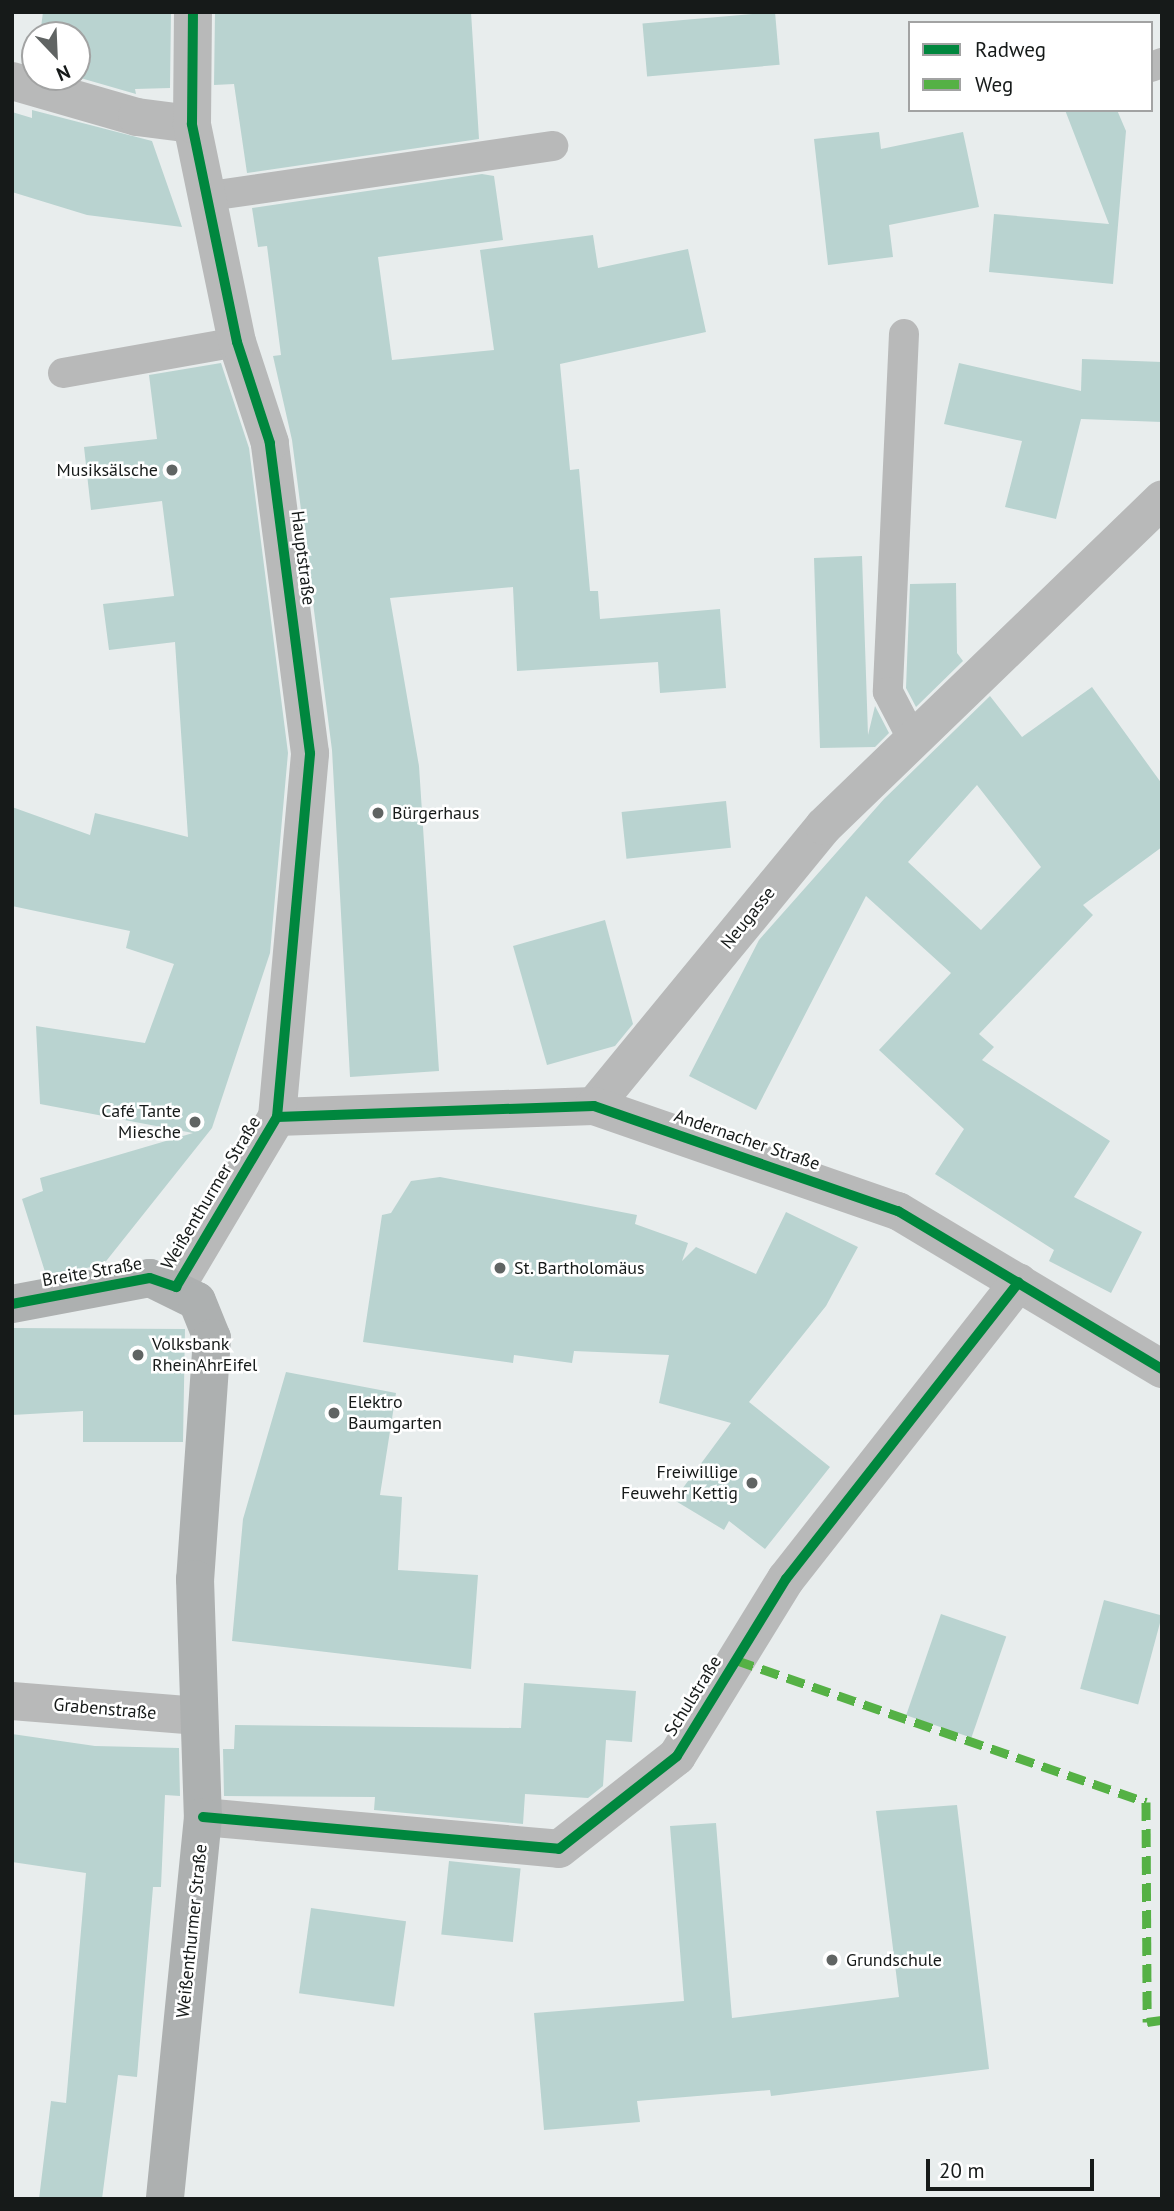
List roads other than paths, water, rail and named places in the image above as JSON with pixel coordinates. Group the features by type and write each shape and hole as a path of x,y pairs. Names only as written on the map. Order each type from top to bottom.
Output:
{"street":[{"name":"Hauptstraße","path":"193,12 192,124 210,196 237,342 270,443 310,753 277,1117"},
{"path":"12,81 137,117 192,124"},
{"name":"Neugasse","path":"594,1106 824,826 1162,500"},
{"name":"Andernacher Straße","path":"277,1117 594,1106 898,1212 1161,1366"},
{"name":"Weißenthurmer Straße","path":"165,2199 203,1817 195,1579 212,1339 205,1313 176,1287 277,1117"},
{"name":"Breite Straße","path":"12,1304 150,1278 176,1287"},
{"name":"Schulstraße","path":"203,1817 559,1849 677,1755 786,1579 1019,1282"},
{"name":"Grabenstraße","path":"12,1701 198,1716"}],"lane":[{"path":"210,196 553,146"},
{"path":"904,334 888,692 913,740"},
{"path":"63,373 237,342"}],"place":[{"name":"Musiksälsche","path":"172,470"},
{"name":"Bürgerhaus","path":"378,813"},
{"name":"Café Tante Miesche","path":"195,1122"},
{"name":"St. Bartholomäus","path":"500,1268"},
{"name":"Volksbank RheinAhrEifel","path":"138,1355"},
{"name":"Elektro Baumgarten","path":"334,1413"},
{"name":"Freiwillige Feuwehr Kettig","path":"752,1483"},
{"name":"Grundschule","path":"832,1960"}]}
